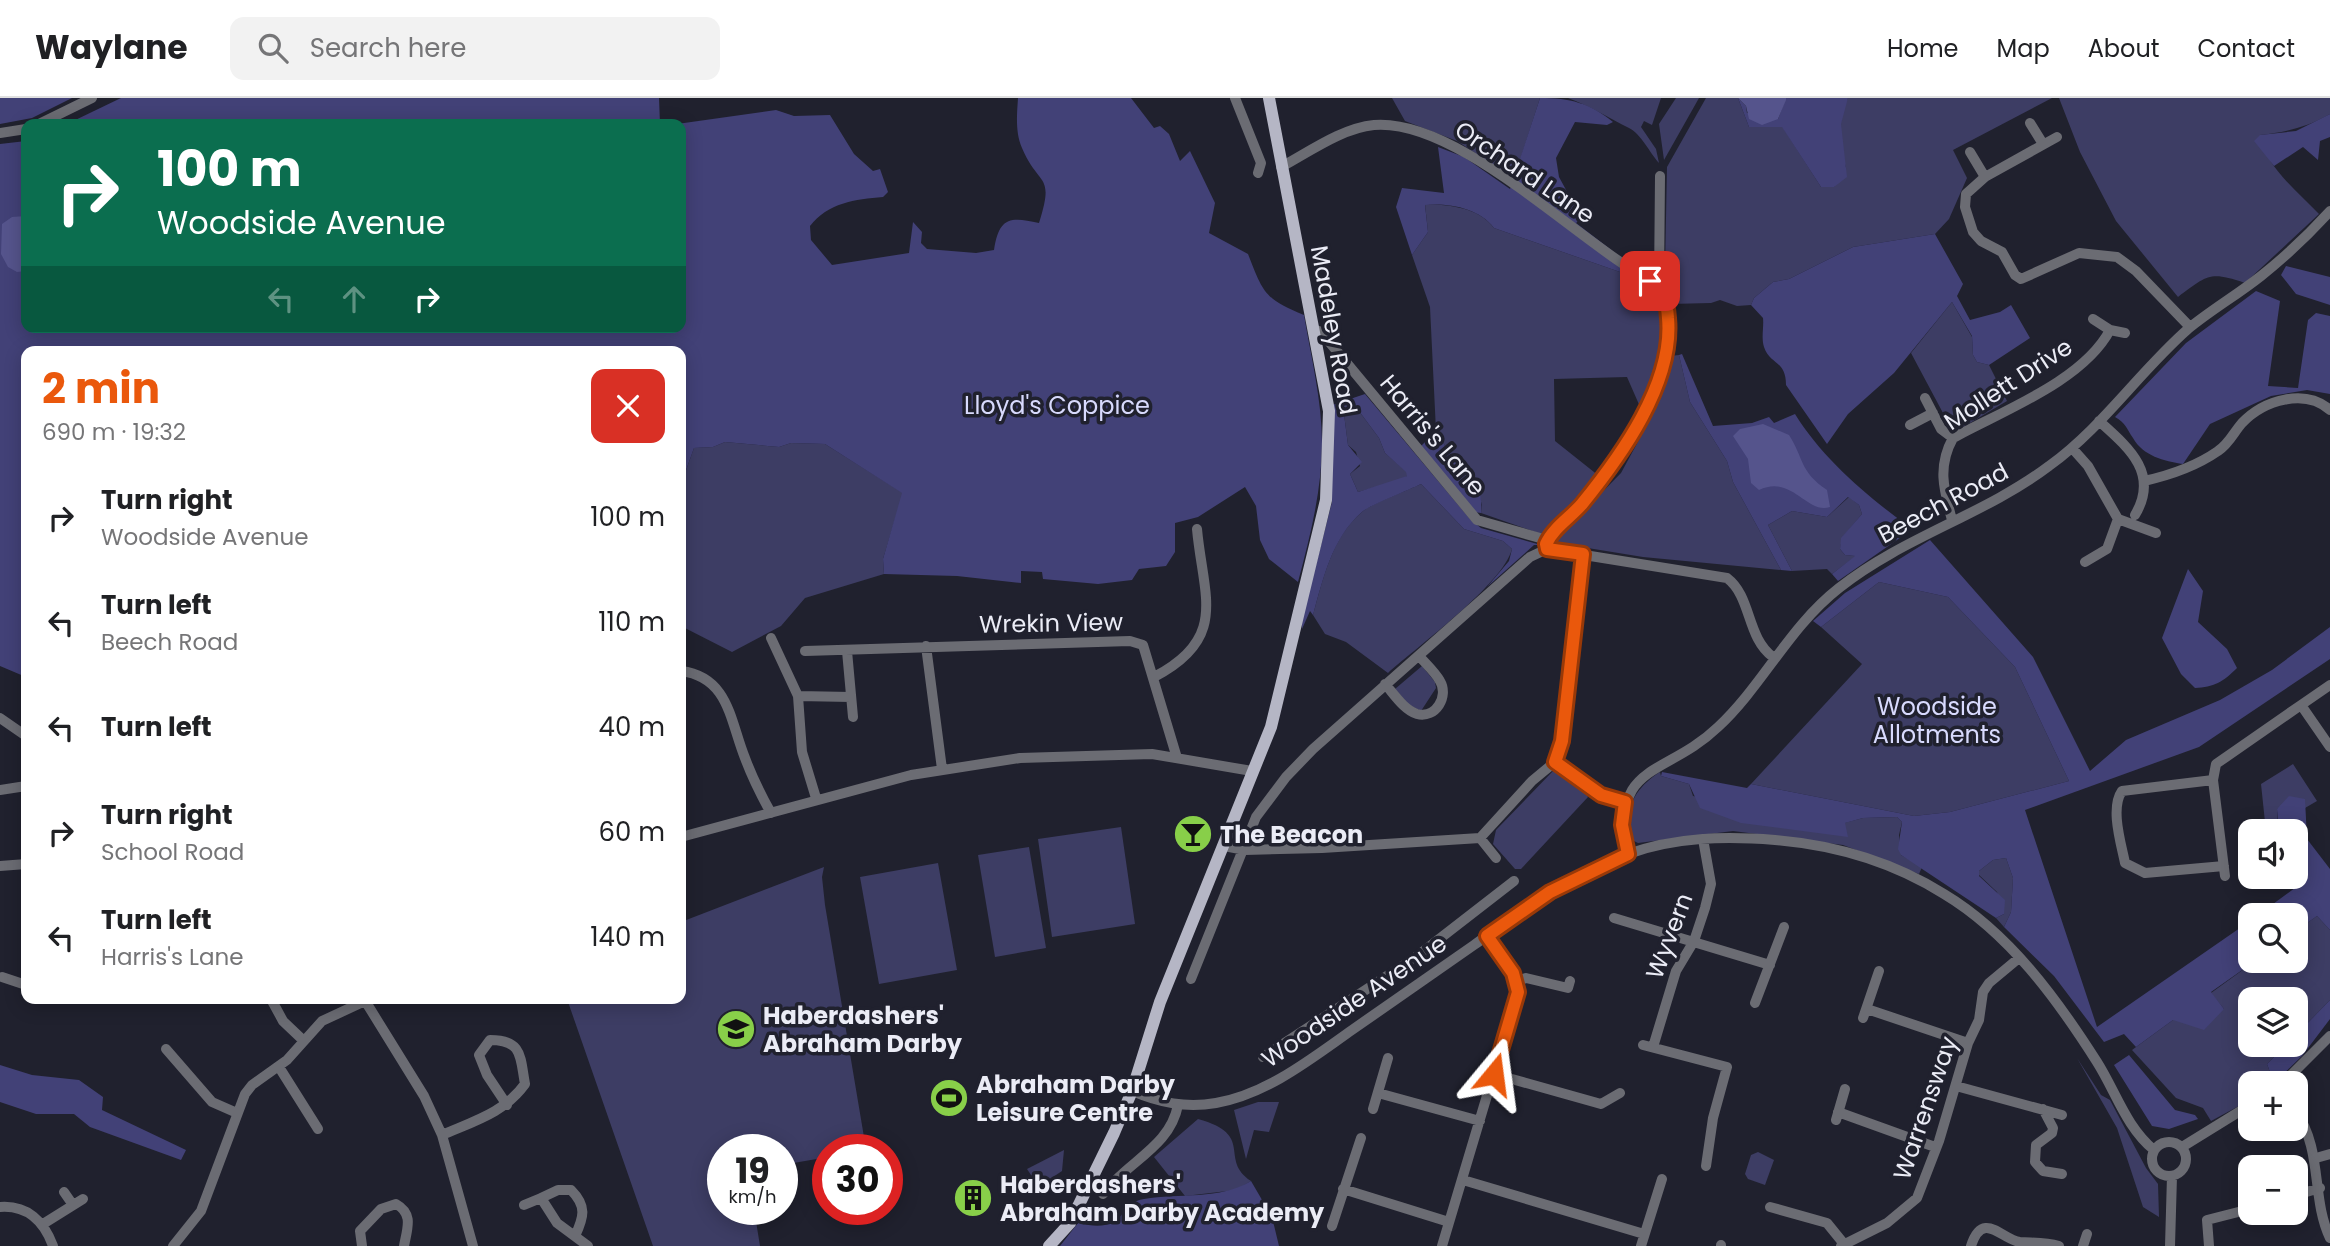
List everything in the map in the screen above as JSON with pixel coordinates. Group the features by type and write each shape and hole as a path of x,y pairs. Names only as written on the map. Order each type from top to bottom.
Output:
{"main road":[{"name":"Madeley Road","path":"1049,1246 1070,1223 1091,1184 1132,1091 1160,1002 1271,727 1326,500 1329,411 1269,98"}],"street":[{"path":"49,119 92,98"},
{"path":"1235,98 1261,163 1258,173"},
{"path":"2030,123 2043,144"},
{"name":"Orchard Lane","path":"1281,167 1363,127 1403,125 1467,153 1588,240 1659,286"},
{"path":"0,133 21,130"},
{"path":"2057,137 1985,177 1966,194 1965,206 1969,223 1981,241 2002,252 2015,275 2026,277 2053,262 2079,253 2117,257 2136,271 2190,327"},
{"path":"1970,152 1985,177"},
{"path":"1191,979 1256,817 1286,776 1385,684 1547,544 1622,454 1650,400 1668,348 1668,312 1659,286 1660,176"},
{"name":"Beech Road","path":"1625,802 1642,777 1700,743 1725,721 1793,631 1836,590 1894,551 2028,481 2072,448 2190,327 2262,276 2330,211"},
{"name":"Mollett Drive","path":"2093,319 2110,330 2125,333"},
{"name":"Harris's Lane","path":"1313,329 1321,332 1478,520 1583,554 1727,578 1736,584 1760,644 1773,657"},
{"name":"Mollett Drive","path":"1952,520 1942,476 1944,458 1953,438 2077,368 2104,342 2110,330"},
{"path":"1925,398 1941,429 1953,438"},
{"path":"2144,481 2175,474 2199,463 2221,449 2242,423 2276,401 2296,398 2313,401 2330,410"},
{"path":"1910,425 1933,413"},
{"path":"2099,421 2130,449 2144,481 2143,501 2135,515"},
{"path":"2072,448 2088,466 2119,519 2156,533"},
{"path":"2085,562 2107,549 2119,519"},
{"path":"1154,677 1173,667 1196,642 1207,622 1204,572 1197,529"},
{"path":"1224,846 1245,850 1480,838 1532,781 1555,762 1562,741 1583,554"},
{"path":"771,638 798,696 802,752 816,799"},
{"name":"Wrekin View","path":"805,651 1130,641 1143,645 1177,758"},
{"path":"926,646 942,769"},
{"path":"847,651 853,717"},
{"path":"1385,684 1404,706 1418,714 1429,714 1437,709 1442,700 1442,683 1419,656"},
{"path":"686,672 696,673 720,692 733,717 743,755 771,813"},
{"path":"2213,780 2122,790 2118,808 2125,863 2145,873 2224,871 2213,772 2221,758 2330,685"},
{"path":"798,696 851,697"},
{"path":"2301,705 2330,747"},
{"path":"0,718 21,733"},
{"path":"686,836 816,799 942,769 1020,758 1152,754 1251,771"},
{"path":"1555,762 1601,795 1625,802 1622,825 1628,854"},
{"path":"0,790 21,787"},
{"name":"Woodside Avenue","path":"1132,1091 1178,1105 1218,1102 1272,1083 1550,892 1628,854 1703,839 1730,837 1835,848 1896,869 1954,900 1988,926 2019,958 2080,1035 2128,1121 2154,1150 2152,1157 2156,1170 2172,1176"},
{"path":"1480,838 1496,858"},
{"name":"Wyvern","path":"1703,839 1711,884 1694,941 1676,971 1648,1046 1727,1067 1713,1118 1706,1166"},
{"path":"0,866 21,864"},
{"path":"1262,1057 1416,957 1514,881"},
{"path":"1614,918 1770,965"},
{"path":"1755,1003 1784,927"},
{"path":"1442,1246 1518,992 1517,981 1487,936"},
{"path":"1416,957 1430,976"},
{"name":"Warrensway","path":"1842,1245 1887,1223 1917,1198 1968,1043 1979,1020 1983,992 1989,983 2019,958"},
{"path":"1879,971 1865,1013 1968,1043"},
{"path":"2,977 21,983"},
{"path":"1517,981 1526,978 1568,988 1570,981"},
{"path":"274,1004 290,1029 303,1040"},
{"path":"173,1246 201,1211 237,1112 251,1085 279,1067 321,1021 357,1004"},
{"path":"367,1004 424,1096 442,1135 474,1246"},
{"path":"2295,1071 2330,1036"},
{"path":"442,1135 507,1105 525,1084 519,1050 507,1040 490,1040 479,1055 486,1075 507,1105"},
{"path":"166,1049 212,1102 237,1112"},
{"path":"1373,1110 1388,1058"},
{"path":"279,1067 318,1129"},
{"path":"1494,1074 1601,1104 1620,1093"},
{"path":"1956,1086 2062,1115"},
{"path":"1845,1089 1837,1116 1935,1147"},
{"path":"1378,1093 1480,1121"},
{"path":"1103,1194 1132,1157 1173,1126 1178,1105"},
{"path":"2043,1109 2053,1128 2052,1133 2036,1145 2035,1162 2043,1171 2062,1174"},
{"path":"2182,1147 2238,1112"},
{"path":"1332,1226 1361,1138"},
{"path":"2308,1140 2316,1158 2325,1226 2330,1238"},
{"path":"2154,1150 2170,1142 2182,1147"},
{"path":"2170,1246 2172,1176 2185,1164 2182,1147"},
{"path":"2316,1158 2330,1154"},
{"path":"1641,1246 1662,1179"},
{"path":"1463,1180 1644,1234"},
{"path":"2308,1192 2320,1188"},
{"path":"1343,1189 1449,1222"},
{"path":"524,1205 558,1190 571,1191 581,1200 584,1216 575,1236"},
{"path":"43,1224 78,1202 64,1192"},
{"path":"541,1198 557,1223 588,1246"},
{"path":"362,1246 360,1231 381,1209 396,1204 407,1212 409,1220 404,1246"},
{"path":"0,1207 24,1210 43,1224 53,1246"},
{"path":"1770,1207 1827,1223 1842,1245"},
{"path":"2209,1246 2207,1220 2238,1212"},
{"path":"1970,1246 1982,1230 1990,1227 2016,1242 2041,1242 2059,1246"},
{"path":"2083,1246 2087,1234"}],"green space":[{"path":"0,98 72,98 32,118 0,124"},
{"path":"121,98 659,98 660,119 77,119"},
{"name":"Lloyd's Coppice","path":"1018,98 1131,98 1154,128 1160,126 1169,134 1180,161 1190,151 1215,203 1209,233 1248,254 1267,293 1280,304 1304,315 1318,395 1322,443 1318,496 1298,582 1269,559 1260,540 1256,506 1245,487 1198,517 1175,523 1175,552 1166,566 1139,569 1132,580 1098,584 1043,579 1042,572 1021,571 1021,583 957,576 884,574 883,559 902,493 825,444 791,443 779,447 725,442 713,447 694,448 686,470 686,346 21,346 21,675 0,666 0,144 21,142 21,333 686,333 686,123 776,110 794,116 830,115 854,154 873,171 880,169 888,192 883,197 852,201 834,207 810,226 811,240 832,265 909,253 913,222 922,232 921,243 927,249 976,253 994,250 999,231 1007,222 1020,220 1039,223 1044,207 1045,187 1028,161 1018,136"},
{"path":"1392,98 1540,98 1514,179 1457,141 1405,121"},
{"path":"1540,98 1579,103 1596,110 1613,122 1607,125 1575,122 1556,158 1559,177 1571,199 1587,214 1576,223 1627,262 1620,272 1494,228 1472,211 1444,205 1425,205 1428,232 1412,255 1396,207 1402,188 1444,193 1438,147 1464,157 1510,189"},
{"path":"1568,98 1661,98 1652,125 1644,121 1641,127 1656,149 1659,163 1633,131"},
{"path":"1676,98 1699,98 1664,160 1659,124"},
{"path":"1706,98 1738,98 1749,127 1782,126 1821,187 1834,187 1846,167 1840,132 1842,114 1848,98 2052,98 1953,150 1967,178 1949,219 1935,234 1853,247 1789,279 1773,282 1754,298 1751,305 1737,306 1720,300 1711,303 1670,304 1665,269 1667,167"},
{"path":"1738,98 1746,106 1747,113 1778,119 1786,98 1848,98 1841,124 1847,177 1834,187 1821,187 1782,127 1749,127"},
{"path":"2059,98 2330,98 2330,114 2321,119 2296,128 2260,135 2275,167 2319,214 2245,283 2224,277 2209,277 2178,297 2116,221 2080,152"},
{"path":"2330,114 2330,137 2320,141 2318,160 2303,147 2274,166 2254,141 2260,135 2296,131"},
{"path":"1425,204 1463,208 1480,216 1494,228 1620,272 1623,267 1647,282 1659,298 1664,312 1665,329 1658,363 1641,409 1627,377 1554,379 1555,441 1599,476 1547,532 1541,534 1481,513 1482,505 1473,474 1451,456 1436,431 1430,307 1412,255 1428,232"},
{"path":"1935,234 1963,284 1957,296 1970,320 2000,312 2011,305 2030,338 1989,365 1977,362 1973,355 1972,336 1952,302 1894,373 1848,414 1827,444 1786,385 1781,367 1764,347 1763,318 1751,305 1754,298 1773,282 1789,279 1853,247"},
{"path":"2286,266 2330,277 2330,305 2296,294 2281,275"},
{"path":"2256,291 2280,301 2268,386 2298,388 2308,320 2316,313 2330,316 2330,394 2307,390 2271,396 2210,424 2183,464 2161,459 2142,449 2124,424 2115,417 2186,343"},
{"path":"1952,302 1972,337 1973,355 1977,362 1989,365 2007,401 1958,430 1951,428 1911,353"},
{"path":"1682,354 1713,426 1752,423 1769,417 1774,423 1795,414 1819,446 1846,475 1909,527 1907,533 1838,581 1832,574 1855,556 1845,555 1840,549 1841,538 1862,514 1859,505 1848,497 1827,517 1792,511 1768,525 1792,571 1781,570 1733,482 1727,461 1690,402 1679,355"},
{"path":"1679,355 1690,402 1727,461 1733,482 1781,570 1643,557 1557,543 1556,539 1621,473 1640,438 1670,356"},
{"path":"1365,394 1470,519 1481,528 1541,545 1534,545 1487,587 1509,561 1512,549 1503,541 1464,529 1421,484 1381,501 1362,512 1352,522 1336,547 1325,573 1313,615 1310,611 1302,629 1332,502 1332,405 1339,403 1344,414 1348,445 1362,462 1350,474 1358,492 1407,476 1385,453 1379,438 1350,399"},
{"path":"1350,399 1379,438 1385,453 1407,472 1407,476 1402,480 1358,492 1350,474 1360,466 1356,452 1348,445 1344,414 1339,403"},
{"path":"1436,431 1451,456 1465,465 1475,479 1481,496 1481,513 1474,512 1421,446"},
{"path":"725,442 779,447 791,443 825,444 903,493 883,559 884,574 805,598 781,626 732,652 686,629 686,470 694,448 713,447"},
{"path":"1421,484 1464,529 1503,541 1512,549 1505,563 1477,596 1388,673 1346,642 1325,634 1313,615 1330,559 1352,522 1373,505"},
{"path":"1849,497 1859,505 1862,514 1842,538 1840,549 1845,555 1856,556 1832,574 1827,569 1792,571 1768,525 1792,511 1827,517"},
{"path":"1930,540 2033,657 2090,771 2126,740 2220,700 2272,670 2330,627 2330,659 2199,747 2025,810 2097,1027 2238,929 2238,973 2211,992 2224,1009 2204,1030 2173,1020 2136,1047 2124,1034 2104,1042 2054,976 2004,927 2011,912 2013,878 2006,858 1993,860 1979,871 1979,876 2005,900 2004,914 1996,918 1901,855 1898,849 1902,822 1897,817 1863,818 1845,823 1848,837 1741,823 1700,808 1689,784 1661,776 1662,772 1747,788 1751,784 1914,816 1950,812 2069,781 2015,667 1948,597 1879,582 1821,627 1813,621 1845,593"},
{"path":"2188,569 2203,591 2198,622 2227,649 2237,668 2218,683 2195,688 2181,674 2162,638"},
{"name":"Woodside Allotments","path":"1879,582 1948,597 2015,667 2069,781 1950,812 1914,816 1751,784 1862,664 1821,627"},
{"path":"1422,666 1435,682 1436,688 1421,711 1409,705 1395,689"},
{"path":"2293,764 2317,801 2305,808 2304,799 2277,809 2278,819 2265,819 2261,784"},
{"path":"1553,771 1588,797 1521,869 1515,869 1493,844 1496,830"},
{"path":"1660,772 1661,776 1689,784 1693,796 1844,827 1844,823 1863,818 1897,817 1902,822 1899,835 1901,855 1922,867 1919,874 1843,845 1733,831 1638,843 1632,840 1629,829 1630,810 1644,785"},
{"path":"2289,796 2305,799 2306,819 2278,819 2277,809"},
{"path":"1121,827 1135,924 1052,937 1038,839"},
{"path":"2308,840 2330,869 2330,930 2317,916 2308,922 2308,903 2274,903 2294,889 2308,889"},
{"path":"1029,847 1046,948 995,957 978,855"},
{"path":"2006,858 2013,878 2011,912 2004,927 1996,918 2004,914 1997,892 1979,875 1979,871 1993,860"},
{"path":"938,863 957,970 879,984 860,877"},
{"path":"824,867 822,877 825,905 863,1134 812,1134 812,1160 798,1162 798,1134 707,1134 707,1225 757,1225 760,1246 653,1246 569,1004 686,1004 686,920"},
{"path":"2317,916 2330,930 2330,1000 2308,1023 2308,987 2238,987 2238,1057 2274,1057 2267,1064 2270,1071 2238,1071 2238,1106 2211,1121 2203,1108 2176,1098 2132,1050 2173,1020 2224,1009 2211,993 2238,973 2308,973 2308,922"},
{"path":"2330,1000 2330,1019 2308,1048 2308,1023"},
{"path":"2129,1055 2175,1110 2195,1115 2198,1119 2169,1129 2152,1126 2114,1065"},
{"path":"2274,1057 2301,1057 2286,1071 2270,1071 2267,1064"},
{"path":"2077,1058 2101,1095 2110,1100 2146,1168 2158,1184 2159,1217 2143,1207 2117,1128"},
{"path":"0,1065 32,1075 79,1080 103,1097 102,1110 186,1150 181,1160 90,1127 74,1114 36,1114 0,1102"},
{"path":"1258,1102 1279,1102 1269,1132 1254,1130 1246,1159 1234,1110"},
{"path":"1198,1119 1216,1125 1226,1132 1232,1140 1237,1164 1251,1181 1236,1190 1185,1196 1154,1157"},
{"path":"1064,1150 1062,1171 1047,1181 1035,1181 1027,1169"},
{"path":"1758,1152 1774,1160 1765,1185 1748,1179 1745,1174 1751,1155"},
{"path":"1251,1181 1272,1217 1279,1246 1060,1246 1078,1223 1094,1226 1114,1222 1130,1206 1144,1199 1226,1191"}],"shaded area":[{"path":"1738,98 1786,100 1778,119 1762,125 1749,119 1746,106"},
{"path":"21,216 21,272 8,267 1,254 2,224 12,217"},
{"path":"1763,424 1789,435 1811,477 1827,490 1830,507 1814,505 1781,487 1771,486 1759,490 1751,483 1748,459 1733,436 1740,429"}],"place":[{"name":"The Beacon","path":"1193,834"},
{"name":"Haberdashers' Abraham Darby","path":"736,1029"},
{"name":"Abraham Darby Leisure Centre","path":"949,1098"},
{"name":"Haberdashers' Abraham Darby Academy","path":"973,1198"}],"route":[{"path":"1494,1074 1518,992 1513,973 1487,936 1550,892 1628,854 1622,825 1625,802 1601,795 1555,762 1562,741 1583,554 1547,549 1546,544 1622,454 1650,400 1668,348 1670,332 1663,295 1659,286 1650,281"}]}
